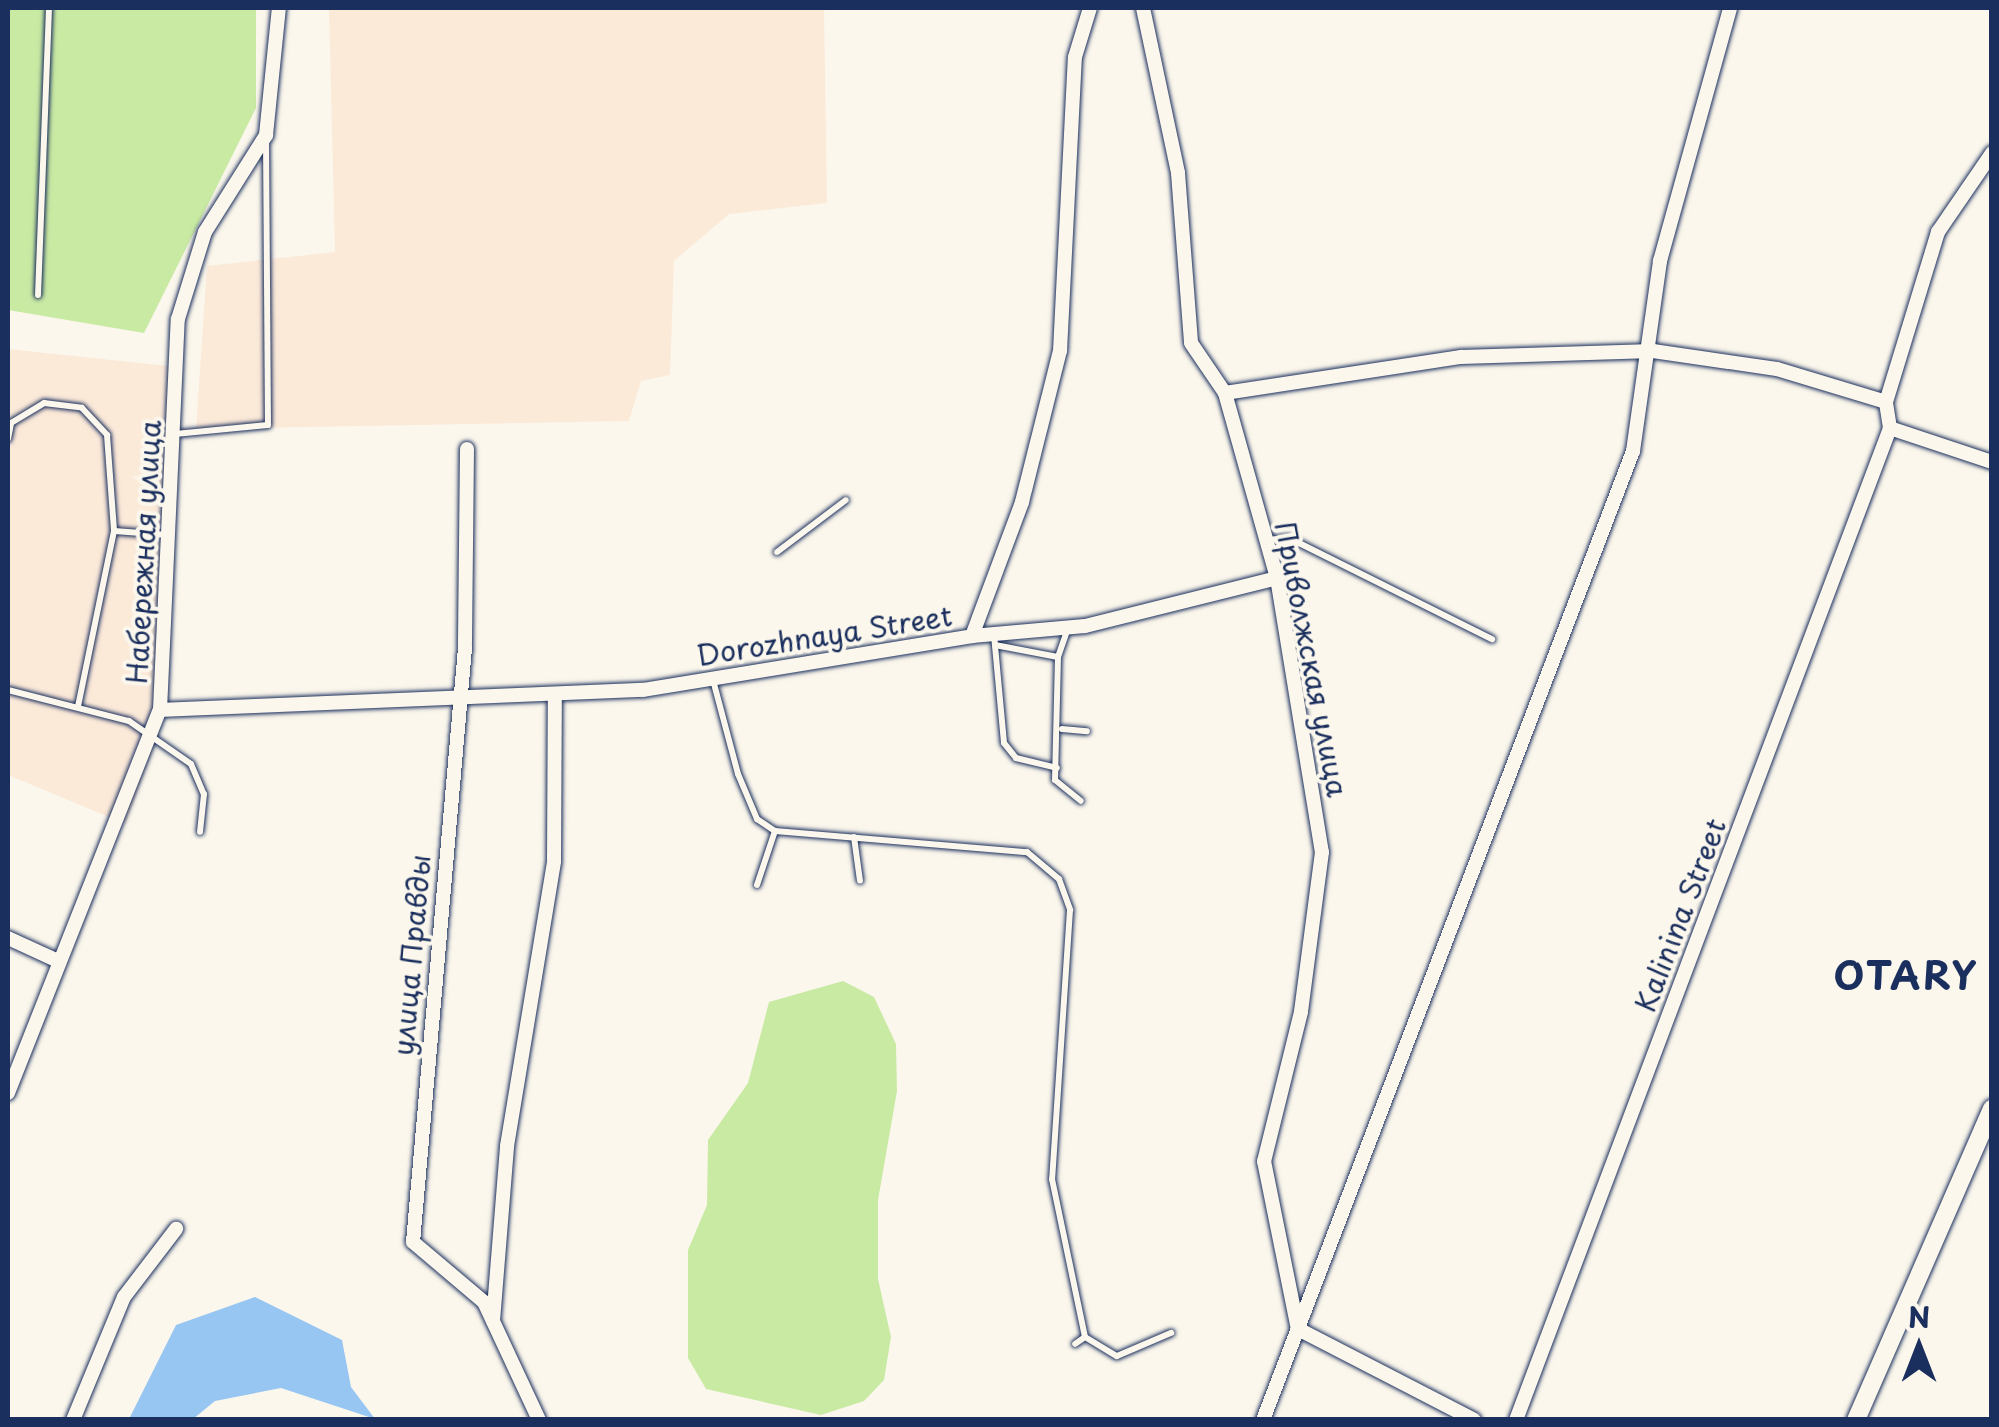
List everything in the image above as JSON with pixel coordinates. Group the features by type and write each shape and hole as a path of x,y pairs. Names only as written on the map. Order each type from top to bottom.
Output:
{"street":[{"name":"Набережная улица","path":"8,1093 56,960 160,710 178,320 205,232 266,135 278,83 279,8"},
{"name":"Dorozhnaya Street","path":"160,710 556,697 712,678 972,636 1022,502 1060,351 1075,57 1090,8"},
{"name":"Приволжская улица","path":"1143,8 1178,172 1192,343 1225,394 1278,578 1322,852 1301,1012 1264,1160 1298,1329"},
{"path":"1262,1420 1633,451 1653,351 1660,261 1730,8"},
{"path":"1992,153 1938,232 1886,402 1890,428 1992,462"},
{"path":"1225,394 1462,357 1653,351 1776,369 1886,402"},
{"name":"Kalinina Street","path":"1516,1420 1890,428"},
{"name":"улица Правды","path":"468,449 457,700 413,1242 494,1320 539,1420"},
{"path":"972,636 994,639 1069,627 1278,578"},
{"path":"494,1320 507,1146 554,861 556,697"},
{"path":"8,938 56,960"},
{"path":"1856,1420 1992,1108"},
{"path":"74,1420 124,1297 176,1229"},
{"path":"1298,1329 1474,1420"}],"lane":[{"path":"38,294 49,8"},
{"path":"174,434 268,425 266,135"},
{"path":"8,439 11,423 44,403 98,421 114,461 114,531 78,706"},
{"path":"777,552 846,500"},
{"path":"114,531 171,535"},
{"path":"1267,540 1288,538 1492,639"},
{"path":"1069,627 1058,657 1062,729 1055,780 1081,802"},
{"path":"1056,768 1016,758 1004,743 994,639 1058,657"},
{"path":"712,678 738,774 757,818 775,830 1026,852 1059,879 1070,910 1052,1179 1085,1336 1117,1356 1171,1333"},
{"path":"8,690 78,706 149,737 191,764 204,794 200,832"},
{"path":"1062,729 1087,731"},
{"path":"757,886 775,830"},
{"path":"854,837 860,882"},
{"path":"1075,1344 1085,1336"}],"shaded area":[{"path":"329,8 824,8 827,203 729,214 674,261 670,375 641,381 629,421 196,429 207,266 335,252"},
{"path":"8,349 178,367 159,732 126,824 8,775"}],"green space":[{"path":"8,8 256,8 256,108 144,333 8,310"},
{"path":"843,981 874,997 896,1044 897,1091 878,1200 878,1279 891,1337 884,1380 864,1401 821,1415 706,1389 688,1358 688,1250 707,1205 708,1140 748,1083 769,1002"}],"water":[{"path":"255,1297 342,1340 351,1387 375,1419 281,1388 215,1401 193,1419 129,1419 176,1325"}],"district":[{"name":"OTARY","path":"1906,975"}]}
